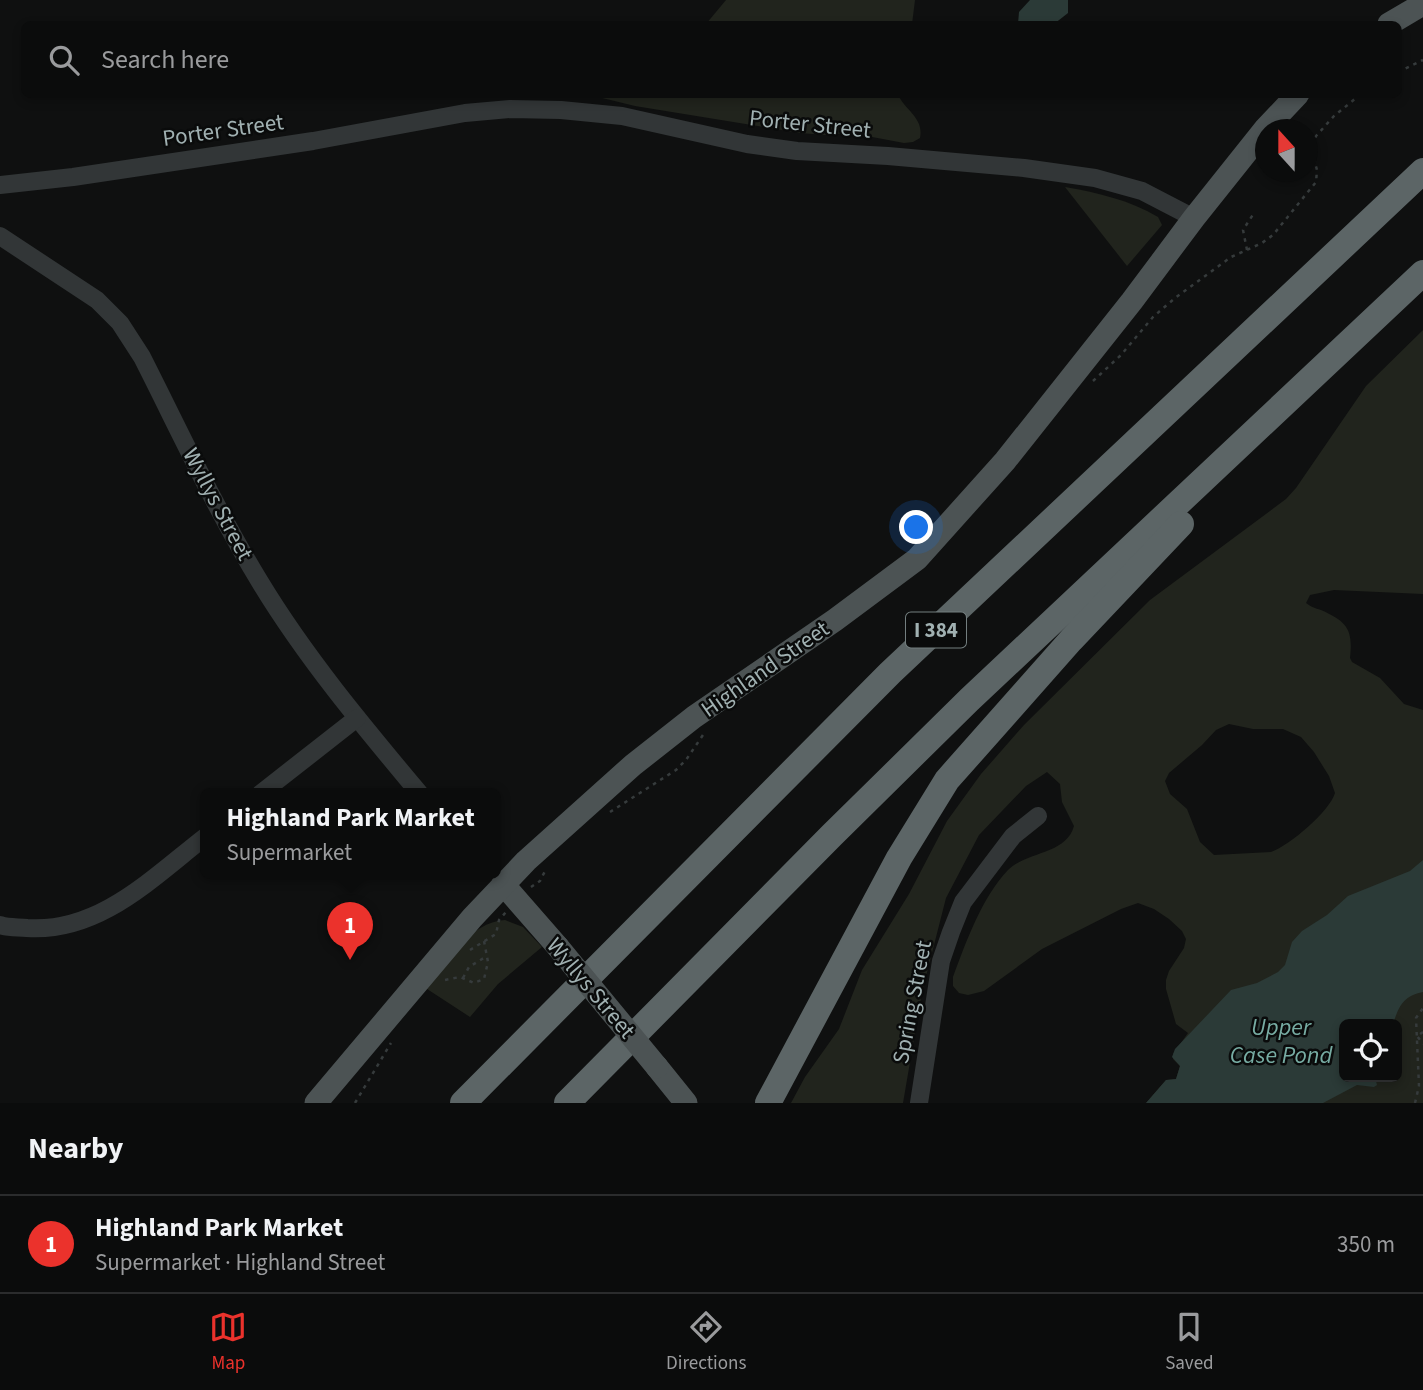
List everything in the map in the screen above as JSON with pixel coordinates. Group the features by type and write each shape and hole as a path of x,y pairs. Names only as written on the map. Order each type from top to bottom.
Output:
{"highway":[{"name":"I 384","path":"463,1103 890,673 1423,172"},
{"path":"567,1103 917,751 1423,273"},
{"path":"768,1103 899,858 947,780 1126,581 1262,444 1308,381"}],"main road":[{"path":"1394,21 1423,4"},
{"name":"Highland Street","path":"501,877 653,749 917,559 1005,461 1194,218 1265,129 1294,98"},
{"name":"Highland Street","path":"316,1103 498,879"},
{"name":"Wyllys Street","path":"498,879 558,947 686,1103"}],"street":[{"name":"Porter Street","path":"0,185 313,142 465,113 510,108 622,116 747,144 797,151 1024,168 1095,178 1142,191 1194,218"},
{"name":"Wyllys Street","path":"0,236 97,300 120,323 142,357 260,581 290,629 357,718 415,788"},
{"path":"268,788 357,718"},
{"name":"Spring Street","path":"919,1103 941,961 963,902 1013,836 1038,816"},
{"path":"0,925 47,929 87,920 124,900 200,841"}],"path":[{"path":"1402,70 1423,60"},
{"path":"1247,250 1242,230 1254,214"},
{"path":"466,953 497,932 499,919"},
{"path":"447,972 440,981 463,978 472,983 484,979 488,968 484,941"},
{"path":"463,978 469,967 487,956"},
{"path":"1415,1103 1419,1086 1416,1018 1423,1008"},
{"path":"1417,1036 1423,1032"},
{"path":"355,1103 397,1034"},
{"path":"1417,1036 1423,1044"}],"shaded area":[{"path":"726,0 915,0 912,21 708,21"},
{"path":"602,98 900,98 917,120 921,131 920,138 904,143 851,133 800,133 635,106"},
{"path":"1065,187 1136,206 1158,217 1162,225 1127,266"},
{"path":"1423,330 1423,594 1334,590 1310,595 1306,603 1337,619 1347,628 1351,640 1352,662 1380,678 1404,704 1423,710 1423,1103 1146,1103 1166,1080 1176,1079 1180,1066 1173,1059 1173,1054 1188,1033 1176,1024 1166,980 1184,948 1186,939 1182,931 1169,919 1138,903 1042,949 984,991 968,995 959,993 953,986 953,977 963,949 990,893 1008,870 1025,859 1055,848 1070,835 1074,826 1062,802 1060,784 1047,772 1026,786 979,835 946,898 922,992 903,1103 791,1103 805,1077 839,1029 862,970 909,894 947,821 981,774 1024,725 1150,600 1286,499 1366,386","holes":["1229,724 1253,729 1283,729 1301,737 1329,776 1335,793 1325,809 1308,827 1279,848 1271,852 1214,855 1200,842 1187,809 1170,794 1165,781 1169,773 1216,730"]},
{"path":"505,920 523,927 542,947 498,984 470,1017 424,987 459,945 492,922"}],"water":[{"path":"1030,0 1068,0 1068,13 1058,21 1018,21 1019,12"},
{"name":"Upper Case Pond","path":"1423,860 1423,992 1411,996 1403,1003 1395,1019 1339,1019 1339,1082 1376,1082 1377,1085 1357,1085 1323,1103 1146,1103 1166,1080 1176,1079 1180,1066 1172,1057 1175,1049 1231,990 1257,983 1278,972 1285,965 1292,942 1302,931 1327,915 1348,896 1410,871"}],"place":[{"name":"Highland Park Market","path":"350,960"}]}
